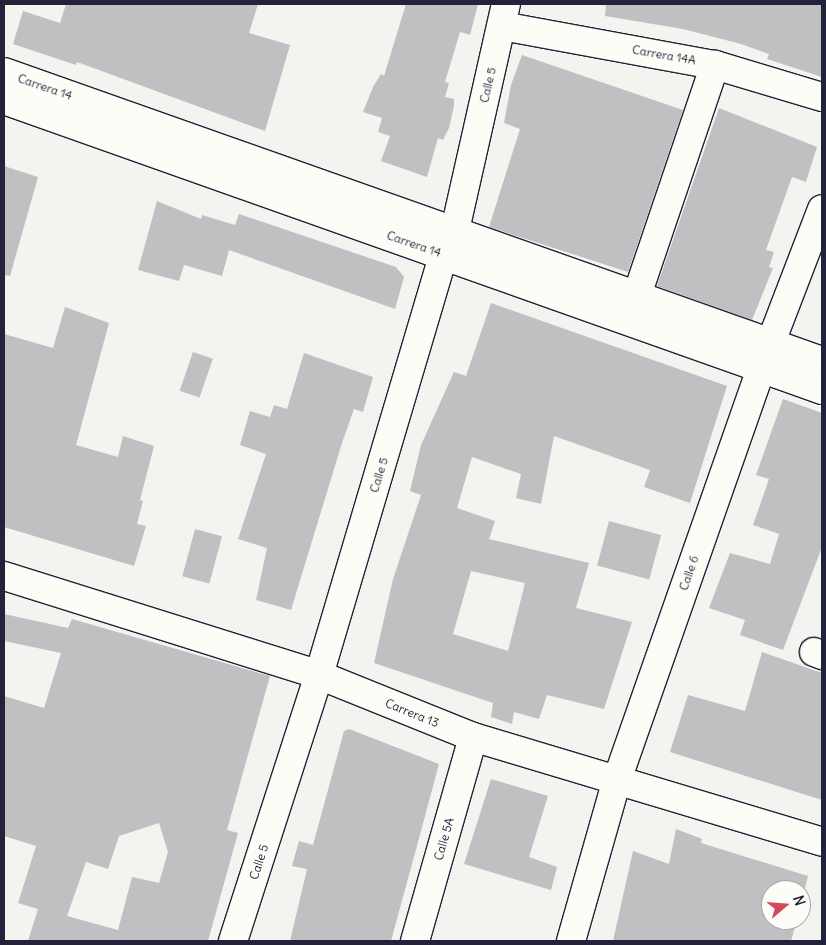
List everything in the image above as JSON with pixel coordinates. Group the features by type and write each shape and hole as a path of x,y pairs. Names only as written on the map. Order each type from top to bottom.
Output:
{"street":[{"name":"Carrera 14A","path":"504,15 715,65 822,97"},
{"name":"Calle 5","path":"233,941 319,675 449,242 504,15"},
{"path":"637,295 715,65"},
{"name":"Carrera 14","path":"4,72 449,242 761,368 822,390"},
{"name":"Carrera 14","path":"4,100 449,242 637,295 822,361"},
{"name":"Calle 6","path":"571,941 617,780 761,368 822,209"},
{"name":"Carrera 13","path":"4,576 319,675 473,737 822,842"},
{"name":"Calle 5A","path":"415,941 473,737"}],"building":[{"path":"66,4 258,4 249,33 290,45 265,131 77,62 76,65 13,44 23,11 60,23"},
{"path":"406,4 478,4 470,35 460,32 445,82 449,83 445,97 454,99 454,106 449,128 443,140 438,138 427,177 381,161 390,136 378,132 382,118 363,112 373,87 381,74 384,76"},
{"path":"606,4 822,4 822,77 767,59 769,54 741,44 683,29 605,16"},
{"path":"522,55 683,110 628,272 489,227 520,129 504,123 511,85"},
{"path":"719,108 817,147 806,182 792,177 766,250 774,252 769,267 773,268 752,320 657,286"},
{"path":"4,166 38,177 10,276 4,275"},
{"path":"157,201 201,219 202,215 235,225 239,214 396,267 404,277 395,309 229,250 222,276 184,265 179,281 138,270"},
{"path":"491,303 727,386 690,503 644,487 650,470 554,436 541,504 516,498 521,474 472,457 457,508 495,521 489,539 589,563 576,608 632,622 604,709 547,695 539,719 514,712 512,724 491,717 493,703 374,663 393,579 421,495 410,491 421,445 454,372 466,376","holes":["471,571 525,583 508,651 453,634"]},
{"path":"65,307 109,323 76,445 118,457 123,436 154,446 140,500 143,501 137,524 146,526 134,566 4,527 4,334 53,348"},
{"path":"193,352 213,359 200,398 180,391"},
{"path":"304,353 373,377 363,412 354,409 342,443 291,610 256,600 267,548 238,539 266,454 240,445 250,411 270,417 274,405 287,409"},
{"path":"783,399 822,413 822,547 783,650 740,635 745,620 709,608 730,553 770,564 779,534 753,525 769,479 756,475"},
{"path":"609,521 661,535 649,579 597,565"},
{"path":"195,529 222,536 209,584 182,576"},
{"path":"4,614 68,628 72,619 270,676 227,830 238,833 208,941 28,941 38,909 18,903 36,846 4,836 4,696 44,708 61,653 4,641","holes":["159,823 168,852 159,883 132,877 118,930 67,916 86,862 108,869 119,836"]},
{"path":"762,652 822,673 822,800 670,752 688,695 745,711"},
{"path":"349,729 439,764 391,941 290,941 307,869 292,866 299,841 313,845 344,731"},
{"path":"491,779 548,796 529,857 557,867 551,890 464,864"},
{"path":"676,829 702,839 701,843 808,876 807,880 761,880 761,930 794,930 791,941 613,941 633,851 669,864"}]}
